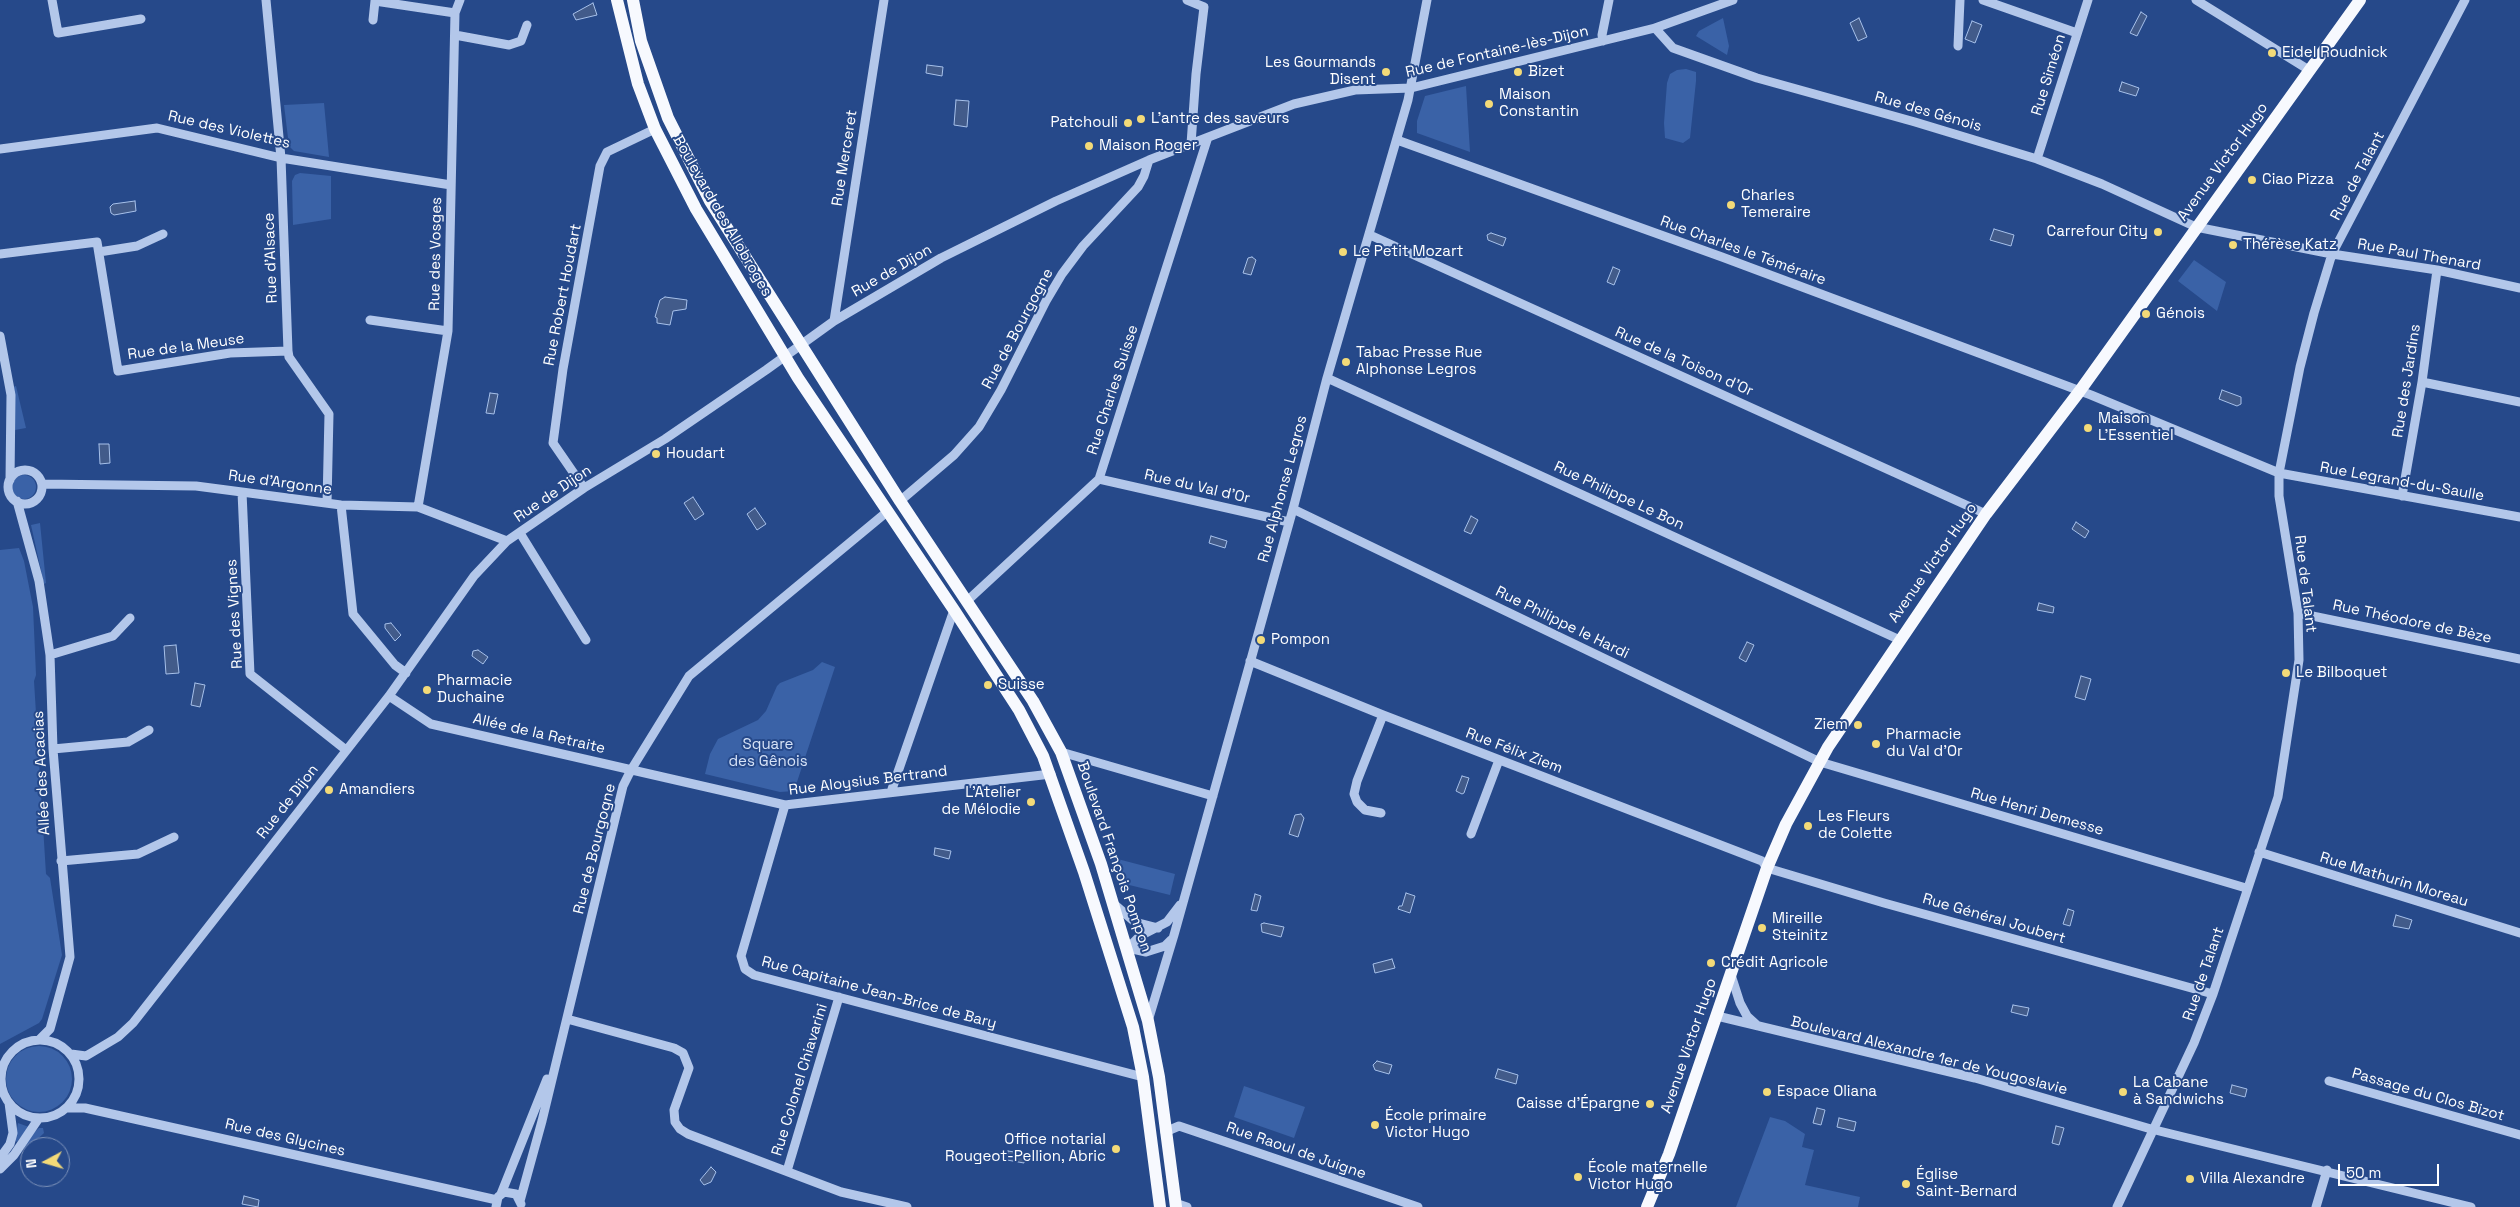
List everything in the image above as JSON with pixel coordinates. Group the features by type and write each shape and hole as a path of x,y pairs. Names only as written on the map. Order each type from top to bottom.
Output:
{"main road":[{"name":"Boulevard des Allobroges","path":"617,0 636,76 655,129 696,209 785,357 888,511"},
{"name":"Boulevard des Allobroges","path":"633,0 641,41 653,78 668,118 688,160 710,201 900,501"},
{"name":"Avenue Victor Hugo","path":"1647,1207 1669,1154 1732,975 1767,868 1786,824 1820,762 1986,514 2079,392 2360,0"},
{"name":"Boulevard François Pompon","path":"900,501 1033,701 1061,752 1087,819 1128,948 1148,1021 1159,1077 1165,1132 1180,1206"},
{"path":"888,511 1023,718 1051,774 1122,986 1137,1042 1160,1207"},
{"path":"1069,826 1092,870 1110,926 1115,936 1128,948 1122,986"}],"street":[{"path":"52,0 58,33 141,19"},
{"name":"Rue d'Alsace","path":"266,0 281,158 288,351 289,357 329,414 327,503"},
{"name":"Rue des Vosges","path":"418,506 448,331 455,13 460,0"},
{"name":"Rue Merceret","path":"834,321 884,0"},
{"path":"1187,0 1204,6 1196,74 1192,144"},
{"name":"Rue Alphonse Legros","path":"1148,1021 1174,935 1293,509 1327,378 1370,235 1411,88 1427,0"},
{"path":"1603,41 1602,35 1609,0"},
{"path":"1958,46 1960,0"},
{"path":"1983,0 2077,33"},
{"name":"Rue Siméon","path":"2037,159 2088,0"},
{"path":"2196,0 2309,70"},
{"name":"Rue de Talant","path":"2117,1207 2152,1129 2185,1064 2213,994 2246,888 2278,797 2299,660 2298,613 2279,496 2279,474 2300,367 2332,254 2465,0"},
{"path":"373,20 375,1 455,13"},
{"name":"Rue de Fontaine-lès-Dijon","path":"1208,137 1294,104 1355,90 1411,88 1655,28 1728,1"},
{"path":"455,36 509,45 521,41 527,25"},
{"name":"Rue des Génois","path":"1655,28 1673,48 1757,78 1915,122 2037,159 2102,184 2196,227"},
{"name":"Rue des Violettes","path":"0,149 157,128 281,158 451,185"},
{"name":"Rue Robert Houdart","path":"584,488 553,443 564,369 600,166 607,152 655,129"},
{"name":"Rue de Dijon","path":"71,1054 86,1056 118,1037 133,1023 389,696 474,576 507,542 584,488 665,439 834,321 941,258 1056,201 1149,160 1208,137"},
{"name":"Rue Charles Suisse","path":"966,601 1099,479 1208,137"},
{"name":"Rue Charles le Téméraire","path":"1396,140 1722,257 2079,392 2279,474"},
{"name":"Rue de Bourgogne","path":"900,501 954,455 979,428 1002,390 1046,301 1062,274 1083,246 1138,187 1149,160"},
{"name":"Rue Paul Thenard","path":"2196,227 2332,254 2437,270 2520,288"},
{"path":"0,254 97,242 99,252 137,246 163,234"},
{"name":"Rue de la Toison d'Or","path":"1370,235 1986,514"},
{"name":"Rue de la Meuse","path":"99,252 118,371 230,353 288,351"},
{"name":"Rue des Jardins","path":"2402,496 2422,382 2437,270"},
{"path":"370,320 448,331"},
{"path":"0,336 11,395 10,480"},
{"name":"Rue Philippe Le Bon","path":"1327,378 1900,640"},
{"path":"2422,382 2520,402"},
{"path":"27,470 37,475 42,484 41,492 35,501 24,504 17,502 5,491 10,480 17,472 27,470"},
{"name":"Rue Legrand-du-Saulle","path":"2279,474 2520,517"},
{"name":"Rue du Val d'Or","path":"1099,479 1289,522"},
{"name":"Rue d'Argonne","path":"42,484 186,486 341,505 418,506 507,542"},
{"name":"Rue des Vignes","path":"242,492 250,674 346,750"},
{"name":"Allée des Acacias","path":"17,502 39,581 50,655 53,749 70,957 50,1030 40,1039"},
{"path":"341,505 353,614 395,665 406,673"},
{"name":"Rue Philippe le Hardi","path":"1293,509 1820,762"},
{"name":"Rue de Bourgogne","path":"520,1204 542,1121 555,1060 567,1019 623,786 631,770 689,676 888,511"},
{"path":"520,533 586,640"},
{"path":"891,792 954,610"},
{"name":"Rue Théodore de Bèze","path":"2298,613 2520,659"},
{"path":"50,655 113,636 130,618"},
{"name":"Rue Félix Ziem","path":"1250,662 1762,861 1767,868"},
{"name":"Allée de la Retraite","path":"389,696 431,724 631,770"},
{"path":"1381,813 1366,810 1357,802 1354,794 1357,781 1383,715"},
{"path":"53,749 128,742 149,730"},
{"path":"1061,752 1213,796"},
{"path":"1472,834 1499,760"},
{"name":"Rue Henri Demesse","path":"1820,762 2246,888"},
{"name":"Rue Aloysius Bertrand","path":"631,770 785,805 1051,774"},
{"name":"Rue Capitaine Jean-Brice de Bary","path":"785,805 741,956 745,969 754,975 1143,1077"},
{"path":"61,862 138,854 174,838"},
{"name":"Rue Mathurin Moreau","path":"2259,852 2520,934"},
{"name":"Rue Général Joubert","path":"1767,868 2213,994"},
{"name":"Rue Alphonse Legros","path":"1128,948 1140,936 1159,928 1175,912 1184,898"},
{"path":"1114,905 1136,922 1159,928"},
{"path":"1128,948 1146,952 1157,950 1170,943 1174,935"},
{"path":"1732,975 1734,989 1740,1003 1747,1016 1758,1026"},
{"name":"Rue Colonel Chiavarini","path":"786,1171 839,997"},
{"name":"Boulevard Alexandre 1er de Yougoslavie","path":"1717,1016 1975,1078 2152,1129 2327,1170 2471,1207"},
{"path":"567,1019 679,1050 687,1060 689,1068 674,1110 675,1122 680,1129 841,1192 907,1207"},
{"path":"0,1158 10,1144 13,1133 9,1103 2,1089 0,1072 8,1056 14,1048 22,1043 40,1039 57,1044 71,1054 79,1072 79,1082 77,1091 67,1108 49,1117 39,1118 28,1116 9,1103"},
{"name":"Rue de Bourgogne","path":"498,1200 555,1060"},
{"name":"Passage du Clos Bizot","path":"2329,1081 2520,1136"},
{"name":"Rue des Glycines","path":"67,1108 85,1108 498,1200"},
{"path":"0,1170 14,1156 39,1118"},
{"name":"Rue Raoul de Juigne","path":"1165,1132 1179,1126 1418,1207"},
{"path":"2316,1207 2327,1170"},
{"name":"Rue de Bourgogne","path":"498,1200 512,1192 520,1204"}],"green space":[{"path":"1723,18 1729,46 1727,55 1696,36 1699,31"},
{"path":"1686,69 1696,72 1696,81 1690,138 1683,143 1665,138 1664,123 1667,83 1670,74 1677,70"},
{"path":"1466,86 1470,152 1417,133 1417,121 1425,96"},
{"path":"324,103 329,157 294,151 289,146 284,105"},
{"path":"300,173 331,176 331,219 293,225 292,181 295,175"},
{"path":"2194,260 2226,282 2217,311 2178,281"},
{"path":"16,386 26,428 15,430 13,387"},
{"path":"24,475 33,478 36,487 33,496 24,499 15,496 12,487 15,478"},
{"path":"40,523 46,583 44,584 31,525"},
{"path":"19,548 24,561 33,607 36,675 34,681 46,874 50,878 62,955 42,1019 39,1023 0,1044 0,550"},
{"name":"Square des Gênois","path":"822,662 835,667 794,791 780,792 705,774 710,754 718,739 758,720 766,711 780,683 813,670"},
{"path":"1110,857 1175,874 1170,895 1117,882"},
{"path":"39,1046 52,1049 62,1056 69,1066 72,1079 69,1092 62,1102 52,1109 39,1112 26,1109 16,1102 9,1092 6,1079 9,1066 16,1056 26,1049"},
{"path":"1244,1086 1305,1107 1294,1138 1234,1117"},
{"path":"1770,1117 1785,1121 1805,1134 1802,1147 1814,1150 1805,1185 1860,1197 1858,1207 1736,1207"},
{"path":"18,1123 29,1127 17,1142 15,1140"},
{"path":"39,1128 43,1128 44,1133 40,1137 29,1137"}],"shaded area":[{"path":"593,3 597,15 576,20 573,14"},
{"path":"2141,12 2147,16 2137,36 2130,33"},
{"path":"1859,18 1867,37 1858,41 1850,23"},
{"path":"1972,21 1982,25 1975,43 1965,39"},
{"path":"927,65 943,67 942,76 926,73"},
{"path":"2122,82 2139,88 2136,96 2119,91"},
{"path":"956,100 969,101 967,127 954,125"},
{"path":"135,201 136,211 114,215 111,213 110,207 113,204"},
{"path":"1994,229 2014,235 2011,246 1990,240"},
{"path":"1491,233 1506,238 1503,246 1488,240 1487,235"},
{"path":"1252,257 1256,260 1251,275 1243,273 1248,258"},
{"path":"1613,267 1620,270 1614,285 1607,282"},
{"path":"665,297 687,300 686,309 673,311 670,325 657,323 657,318 655,317 660,300"},
{"path":"2222,390 2241,397 2241,404 2237,406 2219,399"},
{"path":"490,393 498,394 494,414 486,413"},
{"path":"99,444 109,444 110,463 100,464"},
{"path":"693,497 704,514 695,520 684,503"},
{"path":"755,508 766,524 757,530 747,514"},
{"path":"1471,516 1478,520 1471,534 1464,531"},
{"path":"2076,522 2089,531 2085,538 2072,529"},
{"path":"1211,536 1227,541 1225,548 1209,543"},
{"path":"2039,603 2054,607 2053,613 2037,610"},
{"path":"391,623 401,635 395,641 385,628 385,624"},
{"path":"1747,642 1754,645 1746,662 1739,658"},
{"path":"176,645 179,673 166,674 164,646"},
{"path":"478,650 488,657 483,664 472,656 473,651"},
{"path":"2081,676 2091,679 2085,700 2075,697"},
{"path":"195,683 205,685 200,707 191,705"},
{"path":"1462,776 1469,778 1462,794 1456,791"},
{"path":"1301,814 1304,818 1298,837 1289,834 1295,815"},
{"path":"935,848 951,851 949,859 934,855"},
{"path":"1406,893 1415,896 1410,913 1398,909 1399,906 1402,906"},
{"path":"1255,894 1261,896 1257,911 1251,910"},
{"path":"2068,909 2074,911 2070,926 2063,924"},
{"path":"2396,915 2412,920 2409,929 2393,926"},
{"path":"1261,924 1284,927 1281,937 1262,932"},
{"path":"1392,959 1395,968 1375,973 1373,964"},
{"path":"2013,1005 2029,1008 2027,1016 2011,1012"},
{"path":"1377,1061 1392,1065 1389,1074 1375,1070 1373,1065"},
{"path":"1498,1069 1518,1075 1516,1084 1495,1078"},
{"path":"2232,1085 2247,1089 2245,1097 2230,1093"},
{"path":"1817,1108 1825,1110 1821,1125 1813,1123"},
{"path":"1839,1118 1856,1122 1854,1131 1837,1127"},
{"path":"2056,1126 2064,1128 2059,1145 2052,1143"},
{"path":"1008,1151 1026,1154 1024,1163 1007,1160"},
{"path":"711,1167 716,1172 711,1182 704,1185 700,1180"},
{"path":"244,1196 259,1200 258,1207 242,1204"}],"place":[{"name":"Eidel Roudnick","path":"2272,53"},
{"name":"Les Gourmands Disent","path":"1386,72"},
{"name":"Bizet","path":"1518,72"},
{"name":"Maison Constantin","path":"1489,104"},
{"name":"L'antre des saveurs","path":"1141,119"},
{"name":"Patchouli","path":"1128,123"},
{"name":"Maison Roger","path":"1089,146"},
{"name":"Ciao Pizza","path":"2252,180"},
{"name":"Charles Temeraire","path":"1731,205"},
{"name":"Carrefour City","path":"2158,232"},
{"name":"Thérèse Katz","path":"2233,245"},
{"name":"Le Petit Mozart","path":"1343,252"},
{"name":"Génois","path":"2146,314"},
{"name":"Tabac Presse Rue Alphonse Legros","path":"1346,362"},
{"name":"Maison L'Essentiel","path":"2088,428"},
{"name":"Houdart","path":"656,454"},
{"name":"Pompon","path":"1261,640"},
{"name":"Le Bilboquet","path":"2286,673"},
{"name":"Suisse","path":"988,685"},
{"name":"Pharmacie Duchaine","path":"427,690"},
{"name":"Ziem","path":"1858,725"},
{"name":"Pharmacie du Val d'Or","path":"1876,744"},
{"name":"Amandiers","path":"329,790"},
{"name":"L'Atelier de Mélodie","path":"1031,802"},
{"name":"Les Fleurs de Colette","path":"1808,826"},
{"name":"Mireille Steinitz","path":"1762,928"},
{"name":"Crédit Agricole","path":"1711,963"},
{"name":"Espace Oliana","path":"1767,1092"},
{"name":"La Cabane à Sandwichs","path":"2123,1092"},
{"name":"Caisse d'Épargne","path":"1650,1104"},
{"name":"École primaire Victor Hugo","path":"1375,1125"},
{"name":"Office notarial Rougeot-Pellion, Abric","path":"1116,1149"},
{"name":"École maternelle Victor Hugo","path":"1578,1177"},
{"name":"Villa Alexandre","path":"2190,1179"},
{"name":"Église Saint-Bernard","path":"1906,1184"}]}
